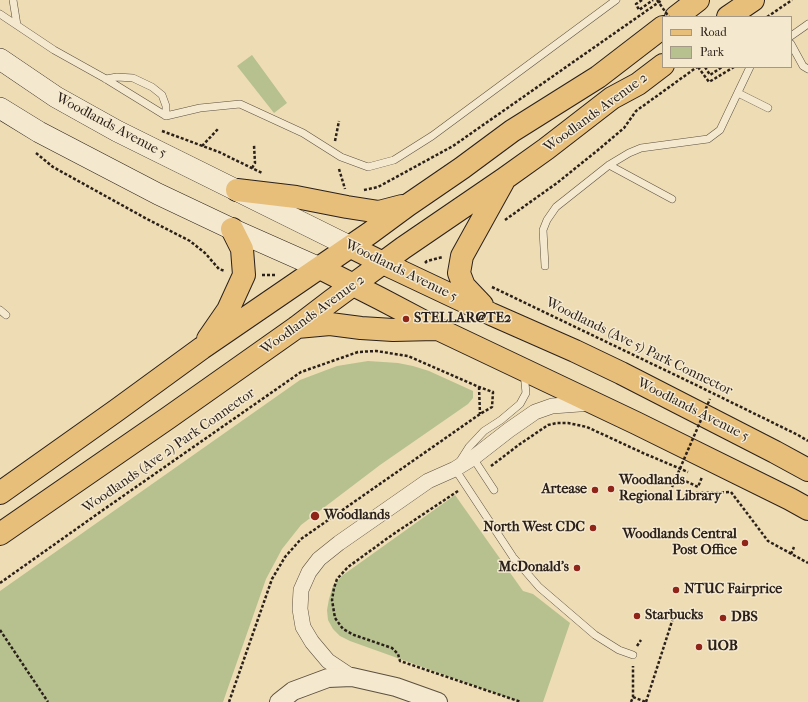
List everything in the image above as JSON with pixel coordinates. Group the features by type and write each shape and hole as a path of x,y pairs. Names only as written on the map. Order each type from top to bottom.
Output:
{"main road":[{"path":"677,16 698,0"},
{"path":"729,16 753,0"},
{"name":"Woodlands Avenue 2","path":"0,493 202,348 320,268 512,131 598,76 662,28"},
{"name":"Woodlands Avenue 5","path":"0,59 56,98 117,131 384,263 491,314 622,373 808,470"},
{"name":"Woodlands Avenue 2","path":"0,534 297,327 403,248 546,149 612,98 638,84 662,66"},
{"path":"0,108 39,132 158,194 354,284 438,329 594,403 808,509"},
{"path":"491,314 464,286 459,273 462,256 504,179"},
{"path":"237,190 379,212 408,205"},
{"path":"202,348 228,310 244,275 242,249 232,229"},
{"path":"297,327 330,324 392,330 438,329"}],"street":[{"path":"438,702 396,687 352,676 328,661 312,642 303,627 300,609 301,590 309,572 319,559 339,543 428,481 455,469 472,458 535,412 552,406 594,403"},
{"path":"279,702 293,691 328,678 352,676"}],"lane":[{"path":"13,0 17,25"},
{"path":"0,14 54,50 106,79 166,116 200,108 240,104 303,133 341,157 368,167 394,160 432,136 616,0"},
{"path":"792,35 808,24"},
{"path":"792,46 803,66 808,69"},
{"path":"545,266 543,230 547,220 556,207 609,165 629,153 641,148 708,139 720,130 750,68"},
{"path":"106,79 117,77 133,78 152,87 162,95 166,106 166,116"},
{"path":"738,93 768,108"},
{"path":"609,165 672,198"},
{"path":"523,370 526,393 520,404 484,432 469,447 455,469 513,557 539,587 595,635 619,650 633,655"},
{"path":"472,458 494,490"}],"path":[{"path":"642,0 636,4 639,10 653,0"},
{"path":"656,0 668,16"},
{"path":"359,191 378,187 453,146 662,0"},
{"path":"768,16 792,0"},
{"path":"505,220 557,183 598,150 624,128 636,111 697,68"},
{"path":"699,68 709,82 732,68"},
{"path":"706,68 710,75 720,68"},
{"path":"339,121 333,152 346,193"},
{"path":"202,146 218,129"},
{"path":"161,131 220,152 263,174"},
{"path":"252,168 255,163 254,145"},
{"path":"36,152 53,166 146,219 190,241 205,253 219,269"},
{"name":"Woodlands (Ave 5) Park Connector","path":"488,285 694,384 808,441"},
{"name":"Woodlands (Ave 2) Park Connector","path":"0,583 301,372 358,352 376,351 408,356 479,387 480,414"},
{"path":"672,487 710,399"},
{"path":"482,472 548,425 562,422 587,427 643,453 694,474"},
{"path":"677,477 698,487 702,477 707,480"},
{"path":"466,485 392,534 348,567 337,579 334,588 332,600 335,618 343,629 354,636 392,648 398,654 400,661 521,702"},
{"path":"725,489 731,492 768,540 808,563"},
{"path":"696,493 731,492"},
{"path":"791,554 794,547"},
{"path":"632,697 646,702 674,615"},
{"path":"0,630 48,702"},
{"path":"631,702 633,655"}],"green space":[{"path":"252,55 287,103 274,113 237,66"},
{"path":"368,361 398,363 429,371 473,391 473,398 468,404 380,465 301,525 282,549 266,579 223,702 0,702 0,591 300,380 337,366"},
{"path":"455,495 523,591 533,594 570,623 543,702 520,702 350,641 340,636 333,629 328,620 327,610 333,586 343,575"}],"place":[{"name":"STELLAR@TE2","path":"406,319"},
{"name":"Woodlands Regional Library","path":"611,489"},
{"name":"Artease","path":"595,490"},
{"name":"Woodlands","path":"315,516"},
{"name":"North West CDC","path":"593,528"},
{"name":"Woodlands Central Post Office","path":"745,543"},
{"name":"McDonald's","path":"577,568"},
{"name":"NTUC Fairprice","path":"676,590"},
{"name":"Starbucks","path":"637,616"},
{"name":"DBS","path":"723,618"},
{"name":"UOB","path":"699,647"}]}
